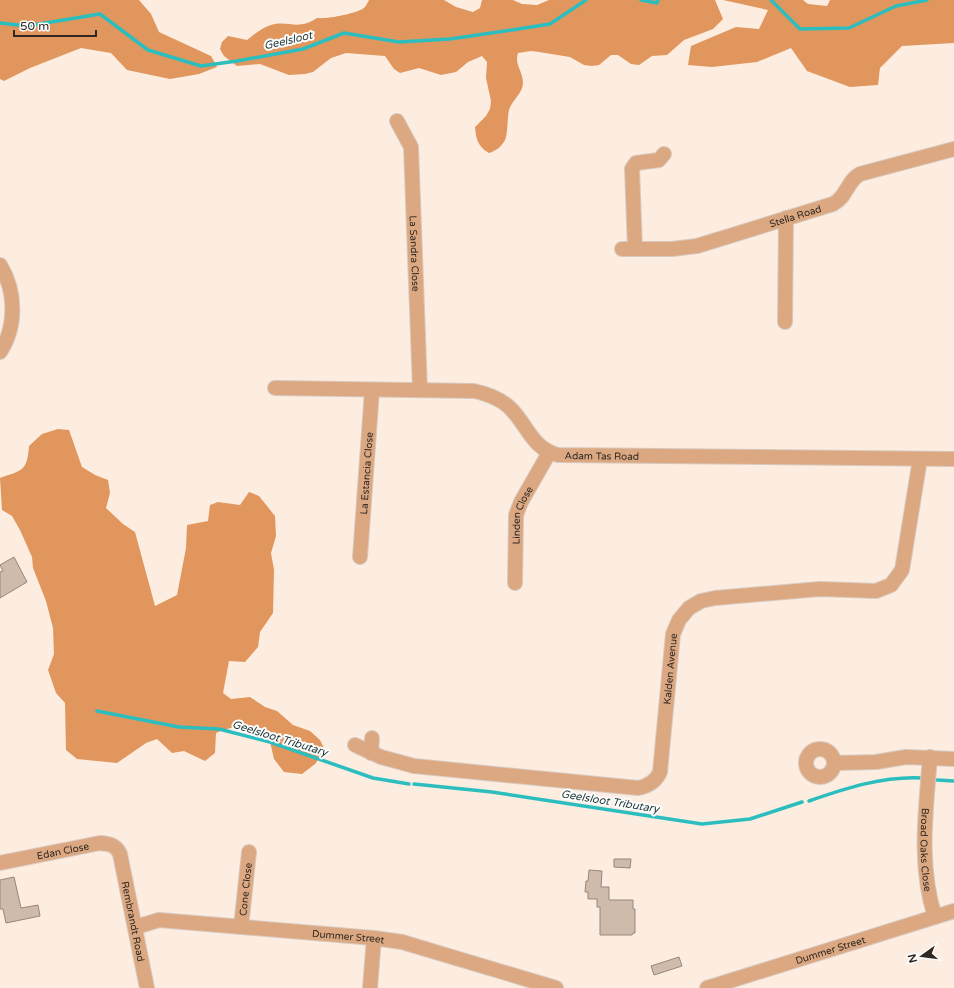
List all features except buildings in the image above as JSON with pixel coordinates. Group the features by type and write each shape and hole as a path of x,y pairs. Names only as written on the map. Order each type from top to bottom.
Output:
{"street":[{"name":"La Sandra Close","path":"397,121 411,147 420,390"},
{"name":"Stella Road","path":"664,154 659,160 636,163 632,169 628,249 672,249 697,246 838,201 845,194 853,180 860,174 954,148"},
{"path":"785,322 786,218"},
{"path":"0,265 10,288 13,310 10,331 0,352"},
{"path":"275,388 474,391 491,396 513,411 536,443 549,453"},
{"name":"La Estancia Close","path":"360,557 372,390"},
{"name":"Adam Tas Road","path":"549,453 558,456 954,460"},
{"name":"Linden Close","path":"515,583 515,523 518,509 549,453"},
{"name":"Kalden Avenue","path":"355,745 371,753 414,766 633,787 648,785 655,780 660,772 672,638 675,627 684,613 695,604 715,598 820,588 876,591 891,585 902,570 920,459"},
{"path":"371,753 372,738"},
{"path":"835,764 876,762 906,757 954,759"},
{"name":"Broad Oaks Close","path":"930,757 924,854 927,881 935,917"},
{"name":"Edan Close","path":"0,863 100,843 114,846 120,854"},
{"name":"Cone Close","path":"241,927 249,852"},
{"name":"Rembrandt Road","path":"120,854 136,927 147,988"},
{"name":"Dummer Street","path":"707,988 954,911"},
{"name":"Dummer Street","path":"136,927 159,920 374,938 402,942 556,988"},
{"path":"370,988 374,938"}],"shaded area":[{"path":"0,0 139,0 151,14 159,32 211,56 217,67 199,74 170,79 127,70 111,53 81,48 30,68 4,81 0,79"},
{"path":"369,0 444,0 456,7 473,12 480,8 482,0 513,0 522,4 537,5 549,0 715,0 723,19 713,29 684,40 667,55 652,56 639,65 631,64 618,55 611,55 599,65 592,66 584,65 570,57 531,51 518,53 517,61 523,79 523,87 509,110 505,140 502,145 489,153 482,148 478,142 475,127 486,116 490,109 491,101 486,78 487,62 482,56 468,62 456,72 441,75 419,68 400,73 394,69 385,56 346,53 331,58 313,72 289,75 260,64 237,66 224,56 220,49 222,42 228,36 247,40 261,29 271,25 299,25 317,18 348,14 364,8"},
{"path":"723,0 803,0 808,4 827,6 830,0 954,0 954,43 902,46 880,68 878,85 850,87 807,71 791,48 757,62 712,67 688,65 691,46 736,27 759,29 768,10"},
{"path":"58,429 69,430 82,467 95,475 108,480 110,493 106,508 123,524 135,532 155,606 177,595 186,548 187,525 208,521 210,505 218,502 240,505 249,492 259,496 275,516 276,536 271,553 274,570 273,613 260,632 258,647 245,662 229,661 223,693 231,699 250,697 265,707 277,711 293,725 310,731 320,740 325,750 315,764 302,774 284,772 274,759 269,737 255,730 243,727 231,728 216,733 215,753 205,761 184,751 172,753 157,739 146,743 117,763 77,759 66,750 65,703 56,693 48,670 54,654 53,628 46,601 33,568 32,557 12,516 2,510 0,478 19,471 25,465 27,460 29,446 42,434"}],"waterway":[{"name":"Geelsloot","path":"0,23 27,26 100,14 148,50 201,66 303,49 344,33 399,42 450,39 550,24 586,0"},
{"name":"Geelsloot","path":"641,0 657,3 658,0"},
{"name":"Geelsloot","path":"771,0 800,29 849,28 896,6 927,0"},
{"name":"Geelsloot Tributary","path":"97,711 179,727 219,729 270,742 373,778 409,784"},
{"name":"Geelsloot Tributary","path":"809,801 851,787 879,781 922,778"},
{"name":"Geelsloot Tributary","path":"937,780 954,781"},
{"name":"Geelsloot Tributary","path":"414,784 492,792 702,824 750,819 802,802"}]}
